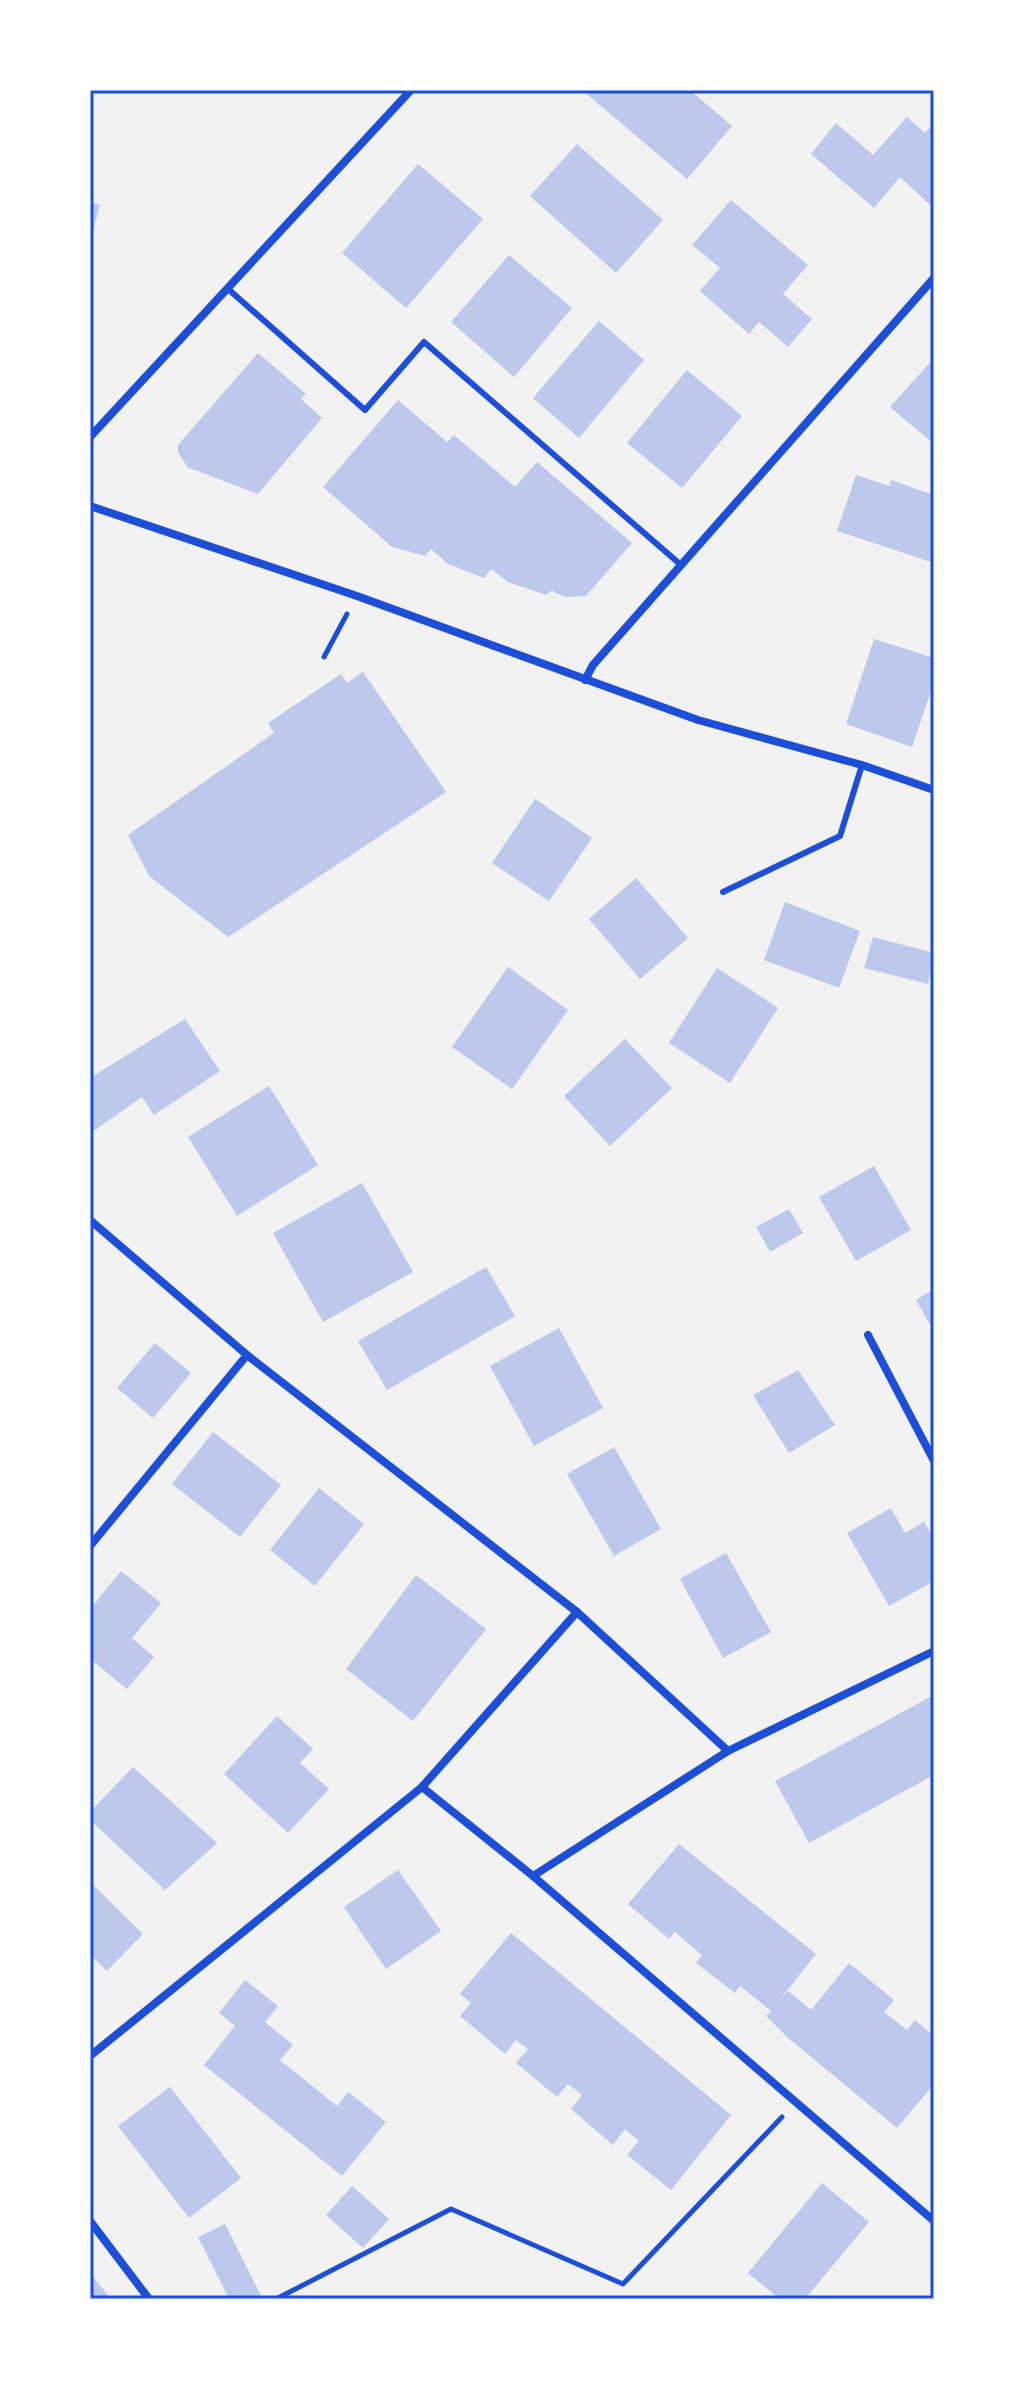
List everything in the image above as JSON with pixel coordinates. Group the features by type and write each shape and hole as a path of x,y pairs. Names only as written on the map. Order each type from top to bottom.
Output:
{"street":[{"path":"90,437 411,90"},
{"path":"585,680 593,665 934,278"},
{"path":"90,506 357,596 698,720 862,765 934,790"},
{"path":"90,1220 247,1355 577,1612 728,1751"},
{"path":"868,1335 934,1461"},
{"path":"90,1546 247,1355"},
{"path":"90,2056 422,1787 577,1612"},
{"path":"533,1876 728,1751 934,1651"},
{"path":"422,1787 533,1876 934,2221"},
{"path":"90,2221 149,2299"}],"lane":[{"path":"227,288 365,410 424,342 681,565"},
{"path":"723,892 840,836 862,765"}],"path":[{"path":"324,657 357,596"},
{"path":"276,2299 451,2209 623,2284 797,2100"}],"building":[{"path":"582,90 690,90 732,126 687,179"},
{"path":"907,117 925,133 934,123 934,200 930,205 900,177 874,208 811,154 836,123 873,155"},
{"path":"577,144 663,220 616,273 530,196"},
{"path":"418,164 483,219 406,308 342,253"},
{"path":"731,200 808,265 783,294 812,319 788,347 759,322 749,334 700,291 720,268 692,245"},
{"path":"90,202 100,205 91,237 90,237"},
{"path":"509,255 572,308 514,377 451,322"},
{"path":"599,321 644,360 579,438 533,398"},
{"path":"258,353 306,394 301,399 322,418 258,494 187,467 178,452 178,445"},
{"path":"934,358 934,444 890,407"},
{"path":"687,370 742,416 682,488 627,443"},
{"path":"398,400 447,442 454,435 515,487 537,462 632,543 586,596 565,597 552,591 546,595 508,582 491,569 484,578 448,564 431,549 425,556 392,547 323,487"},
{"path":"856,475 889,486 891,480 934,495 934,563 837,531"},
{"path":"874,639 934,658 934,682 912,747 846,724"},
{"path":"363,672 446,792 228,937 149,876 128,835 274,733 268,723 341,674 347,683"},
{"path":"535,799 592,838 549,901 492,863"},
{"path":"636,878 688,938 640,979 589,919"},
{"path":"785,902 860,931 839,988 764,960"},
{"path":"873,937 934,953 928,984 864,968"},
{"path":"508,967 568,1010 512,1089 452,1047"},
{"path":"717,968 778,1008 730,1083 669,1043"},
{"path":"185,1019 220,1071 154,1115 142,1097 92,1132 90,1078"},
{"path":"625,1039 672,1088 610,1146 564,1096"},
{"path":"269,1086 318,1165 237,1216 188,1137"},
{"path":"874,1166 911,1230 856,1261 819,1197"},
{"path":"362,1183 413,1272 323,1322 273,1233"},
{"path":"789,1209 803,1233 770,1252 756,1227"},
{"path":"486,1267 515,1316 387,1390 358,1341"},
{"path":"934,1289 934,1332 916,1300"},
{"path":"559,1328 603,1408 534,1446 490,1366"},
{"path":"155,1343 191,1373 153,1418 117,1388"},
{"path":"798,1370 835,1425 789,1453 753,1395"},
{"path":"213,1432 281,1485 240,1537 172,1484"},
{"path":"614,1447 661,1529 614,1556 567,1474"},
{"path":"319,1488 364,1524 315,1586 270,1550"},
{"path":"891,1508 905,1533 924,1522 934,1539 934,1581 889,1606 847,1533"},
{"path":"726,1553 771,1632 723,1658 680,1579"},
{"path":"121,1571 161,1603 132,1638 154,1657 127,1689 90,1659 90,1609"},
{"path":"416,1575 486,1629 413,1721 346,1669"},
{"path":"934,1695 934,1775 809,1843 775,1781"},
{"path":"277,1716 313,1749 300,1763 329,1789 288,1833 224,1774"},
{"path":"133,1767 217,1843 165,1890 90,1820 90,1812"},
{"path":"679,1844 816,1954 779,2001 788,1991 811,2010 849,1963 894,2000 884,2012 907,2030 915,2020 934,2036 934,2084 897,2128 787,2037 766,2016 771,2011 740,1986 735,1993 696,1963 702,1955 675,1932 669,1939 628,1904"},
{"path":"398,1870 441,1931 386,1969 344,1907"},
{"path":"90,1882 143,1934 107,1971 90,1955"},
{"path":"511,1933 731,2115 671,2190 627,2155 639,2141 625,2129 613,2145 571,2109 582,2095 568,2084 557,2097 516,2063 528,2049 516,2040 505,2054 460,2016 471,2003 460,1994"},
{"path":"245,1980 278,2006 265,2022 293,2045 280,2060 337,2106 348,2092 386,2122 342,2176 204,2065 235,2026 219,2013"},
{"path":"170,2087 241,2178 189,2218 118,2126"},
{"path":"822,2183 869,2222 805,2299 780,2299 748,2273"},
{"path":"352,2186 389,2219 363,2248 326,2215"},
{"path":"225,2224 260,2299 229,2299 198,2237"},
{"path":"90,2273 111,2299 90,2299"}]}
